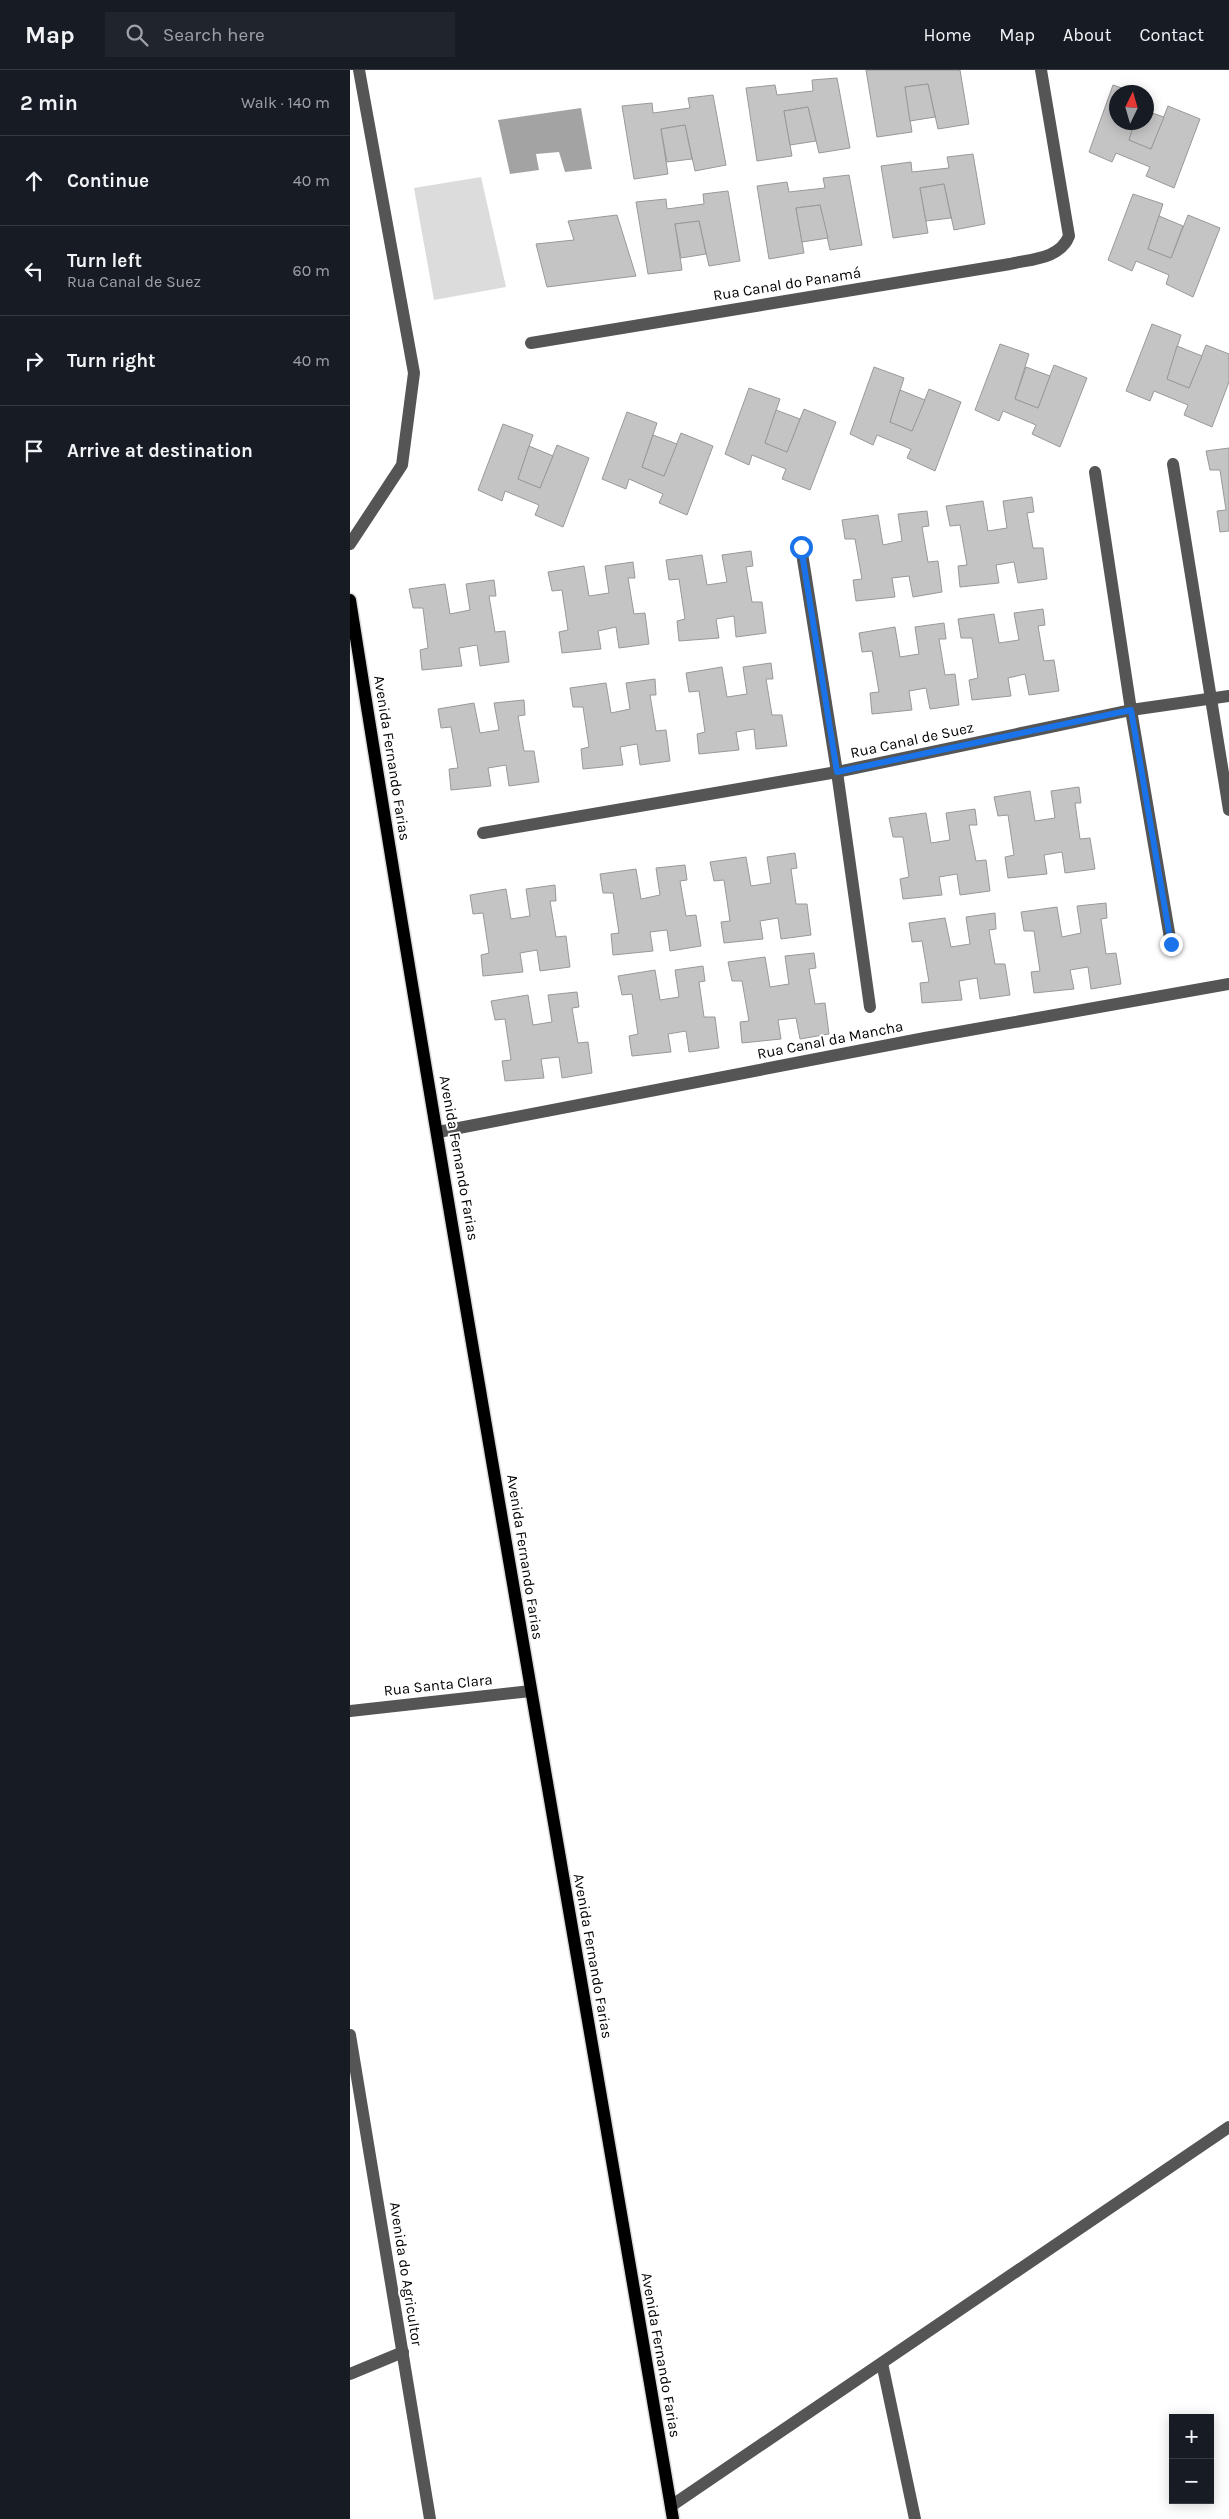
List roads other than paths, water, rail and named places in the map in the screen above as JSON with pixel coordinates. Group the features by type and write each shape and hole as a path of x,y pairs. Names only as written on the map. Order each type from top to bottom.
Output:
{"main road":[{"name":"Avenida Fernando Farias","path":"350,600 406,951 438,1132 530,1691 673,2519"}],"street":[{"path":"350,544 402,465 414,373 359,70"},
{"name":"Rua Canal do Panamá","path":"531,343 1047,256 1066,244 1069,236 1041,70"},
{"path":"1173,464 1229,810"},
{"path":"1095,472 1131,710 1171,944"},
{"path":"801,547 837,772 870,1007"},
{"name":"Rua Canal de Suez","path":"482,833 837,772 1131,710 1229,696"},
{"name":"Rua Canal da Mancha","path":"438,1132 925,1038 1229,984"},
{"name":"Rua Santa Clara","path":"350,1711 530,1691"},
{"name":"Avenida do Agricultor","path":"350,2035 430,2519"},
{"path":"671,2506 1229,2127"},
{"path":"350,2374 403,2352"},
{"path":"882,2363 915,2519"}]}
